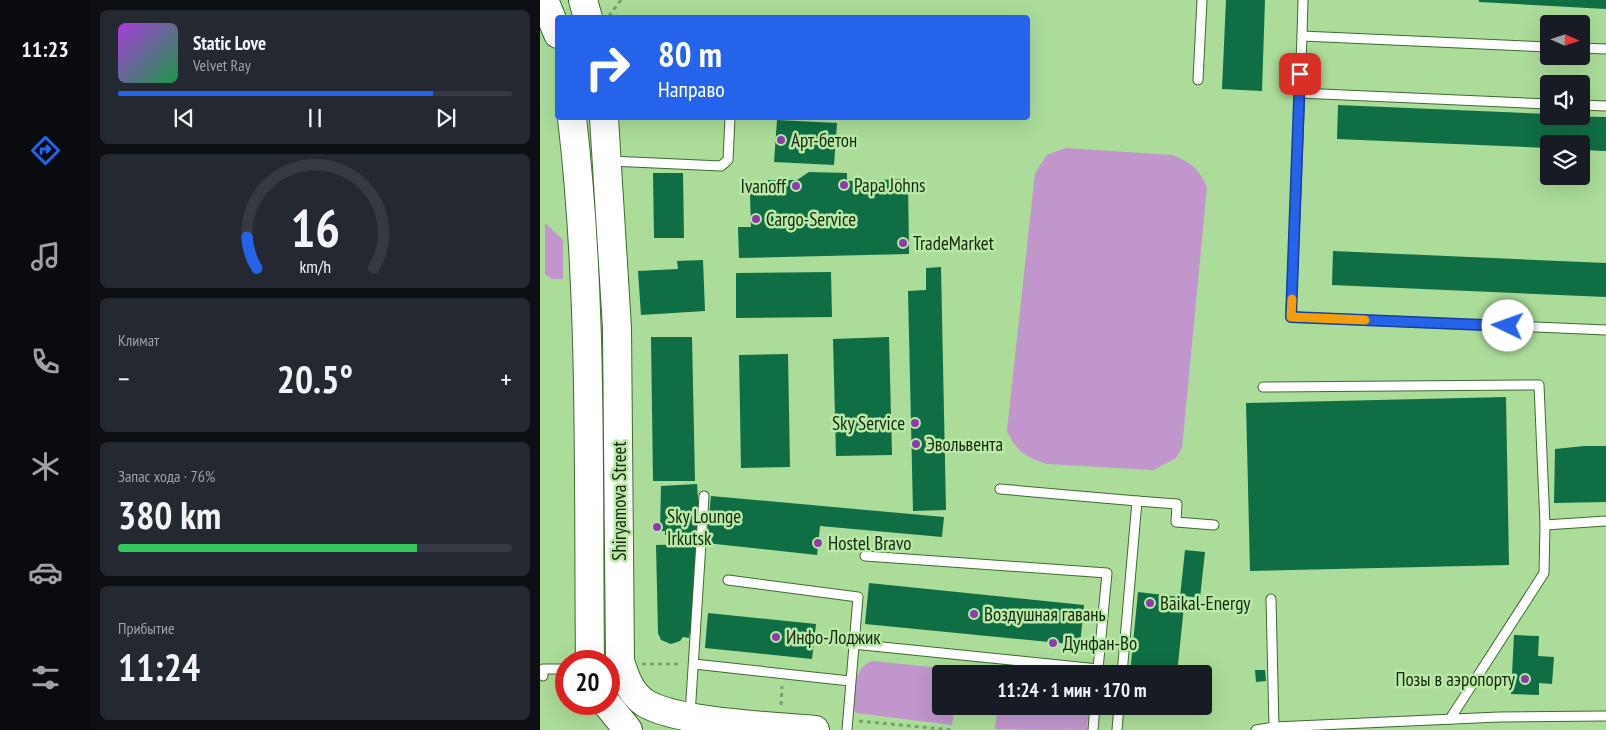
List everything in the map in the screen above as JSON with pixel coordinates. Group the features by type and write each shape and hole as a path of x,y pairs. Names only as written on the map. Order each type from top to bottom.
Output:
{"main road":[{"path":"544,0 555,27"},
{"path":"583,0 587,15"},
{"name":"Shiryamova Street","path":"572,120 583,212 586,285 590,650"},
{"name":"Shiryamova Street","path":"604,120 618,328 620,661 625,678 632,690 644,702 677,718 815,730"},
{"path":"616,715 628,730"}],"lane":[{"path":"1198,80 1202,0"},
{"path":"1303,0 1291,317 1606,330"},
{"path":"1302,36 1540,47"},
{"path":"1590,48 1606,49"},
{"path":"1299,94 1540,104"},
{"path":"1590,105 1606,106"},
{"path":"607,161 721,166 728,160 730,120"},
{"path":"1263,387 1539,385 1545,525 1544,573 1450,719"},
{"path":"1000,489 1177,504 1176,522 1214,525"},
{"path":"677,718 694,664 704,496"},
{"path":"1123,665 1137,501"},
{"path":"1545,525 1606,521"},
{"path":"865,556 1107,573 1099,665"},
{"path":"728,580 858,597 847,730"},
{"path":"1271,599 1274,727"},
{"path":"853,644 1037,665"},
{"path":"694,664 850,681"},
{"path":"543,673 555,671"},
{"path":"1093,730 1094,715"},
{"path":"1117,730 1118,715"},
{"path":"1256,730 1274,727 1450,719 1606,716"}],"path":[{"path":"608,15 620,0"},
{"path":"634,664 694,664"},
{"path":"781,712 783,673"},
{"path":"848,720 952,730"}],"shaded area":[{"path":"1066,148 1172,155 1194,167 1207,187 1182,448 1176,458 1154,470 1048,464 1023,453 1014,443 1007,430 1035,173 1047,155"},
{"path":"545,223 563,240 563,279 552,279 545,274"},
{"path":"873,661 932,667 932,715 954,715 952,725 856,713 853,691 858,676 867,664"},
{"path":"997,715 1088,715 1087,730 995,729"}],"building":[{"path":"1226,0 1265,0 1262,91 1222,89"},
{"path":"1479,0 1606,0 1606,9 1479,2"},
{"path":"1338,105 1540,114 1540,125 1590,125 1590,117 1606,117 1606,151 1590,150 1590,135 1540,135 1540,148 1337,139"},
{"path":"777,120 837,123 834,165 774,162"},
{"path":"809,172 847,173 847,181 908,179 909,254 739,258 738,227 751,227 750,194 767,193 768,180 797,180"},
{"path":"653,173 683,173 684,238 654,238"},
{"path":"1333,251 1606,263 1606,297 1332,285"},
{"path":"703,260 705,311 641,315 638,271 678,269 677,261"},
{"path":"941,267 946,510 913,511 908,291 926,290 926,268"},
{"path":"831,272 832,317 736,318 736,273"},
{"path":"651,337 692,337 695,481 653,481"},
{"path":"889,337 892,455 836,456 833,339"},
{"path":"788,354 790,467 741,468 739,355"},
{"path":"1506,397 1509,565 1250,571 1246,403"},
{"path":"1606,446 1606,502 1554,503 1555,449"},
{"path":"697,484 701,541 681,542 681,535 665,535 665,531 660,531 661,486"},
{"path":"711,496 944,517 942,537 820,526 817,555 706,543"},
{"path":"698,544 694,609 689,638 683,637 680,641 671,644 661,640 658,633 656,545"},
{"path":"1185,550 1205,552 1200,598 1185,596 1178,665 1131,665 1138,592 1180,597"},
{"name":"Воздушная гавань","path":"869,583 1084,605 1080,645 865,624"},
{"path":"708,613 816,624 812,659 705,648"},
{"path":"1514,635 1539,636 1538,656 1554,657 1552,684 1539,683 1539,695 1511,694"},
{"path":"1255,670 1265,670 1266,681 1256,682"}],"slow traffic":[{"path":"1292,299 1291,317 1365,320"}],"place":[{"name":"Арт-бетон","path":"781,140"},
{"name":"Papa Johns","path":"844,185"},
{"name":"Ivanoff","path":"796,186"},
{"name":"Cargo-Service","path":"756,219"},
{"name":"TradeMarket","path":"903,243"},
{"name":"Sky Service","path":"915,423"},
{"name":"Эвольвента","path":"916,444"},
{"name":"Sky Lounge Irkutsk","path":"657,527"},
{"name":"Hostel Bravo","path":"818,543"},
{"name":"Baikal-Energy","path":"1150,603"},
{"name":"Воздушная гавань","path":"974,614"},
{"name":"Инфо-Лоджик","path":"776,637"},
{"name":"Дунфан-Во","path":"1053,643"},
{"name":"Позы в аэропорту","path":"1525,679"}],"route":[{"path":"1300,74 1291,317 1508,326"}]}
